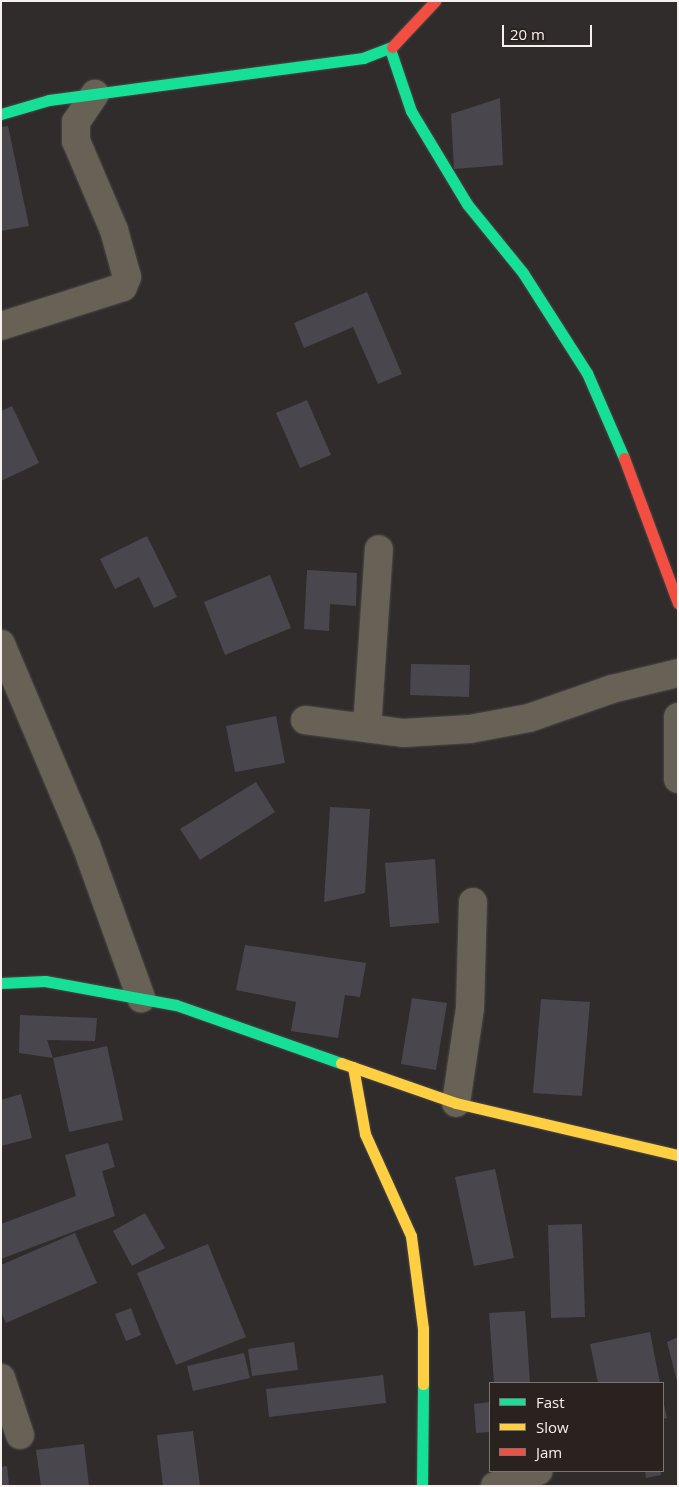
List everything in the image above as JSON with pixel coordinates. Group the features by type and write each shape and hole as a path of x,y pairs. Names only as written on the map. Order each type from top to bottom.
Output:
{"street":[{"path":"1,114 49,100 363,58 390,49 435,1"},
{"path":"390,49 411,111 439,158 468,204 523,273 587,373 638,491 678,603"},
{"path":"1,326 123,287 127,276 114,230 76,141 76,122 95,94"},
{"path":"367,728 379,549"},
{"path":"1,644 86,845 141,998"},
{"path":"304,720 404,732 470,729 529,718 612,689 678,673"},
{"path":"678,717 678,779"},
{"path":"456,1103 470,1008 473,902"},
{"path":"1,983 44,981 176,1005 456,1103 678,1155"},
{"path":"352,1068 365,1134 386,1186 411,1236 422,1330 422,1486"},
{"path":"1,1378 20,1435"},
{"path":"495,1486 535,1472"}],"building":[{"path":"500,98 503,165 454,169 451,114"},
{"path":"8,126 29,226 1,231 1,127"},
{"path":"367,292 402,374 378,384 353,327 304,348 294,323"},
{"path":"307,400 331,455 300,468 276,413"},
{"path":"12,406 39,463 1,481 1,411"},
{"path":"147,536 177,597 154,608 139,577 115,589 100,559"},
{"path":"307,570 357,573 356,606 330,604 329,631 304,629"},
{"path":"270,575 291,628 225,655 204,602"},
{"path":"411,664 470,665 469,697 410,695"},
{"path":"276,716 285,763 235,772 226,726"},
{"path":"256,782 275,812 200,860 180,829"},
{"path":"330,807 370,809 365,893 324,902"},
{"path":"435,859 439,923 390,927 385,863"},
{"path":"245,945 366,963 360,997 345,995 338,1038 291,1031 296,1002 236,990"},
{"path":"412,998 447,1003 436,1070 401,1064"},
{"path":"541,999 590,1002 582,1096 533,1093"},
{"path":"20,1015 97,1018 95,1041 47,1040 53,1058 19,1053"},
{"path":"107,1046 123,1120 69,1132 53,1058"},
{"path":"21,1094 32,1138 1,1146 1,1100"},
{"path":"108,1143 115,1167 102,1171 115,1216 1,1259 1,1224 76,1196 65,1155"},
{"path":"495,1169 514,1258 474,1266 455,1177"},
{"path":"145,1213 165,1248 132,1266 113,1231"},
{"path":"582,1224 585,1317 551,1318 548,1225"},
{"path":"75,1233 97,1283 6,1323 1,1312 1,1265"},
{"path":"208,1244 246,1337 176,1365 137,1273"},
{"path":"131,1308 141,1335 126,1341 115,1314"},
{"path":"525,1311 530,1382 494,1382 489,1313"},
{"path":"650,1332 660,1382 598,1382 590,1344"},
{"path":"678,1337 678,1381 677,1381 667,1342"},
{"path":"294,1342 298,1370 252,1376 248,1349"},
{"path":"244,1353 250,1378 193,1391 187,1366"},
{"path":"383,1375 386,1403 269,1417 266,1389"},
{"path":"489,1402 489,1432 476,1433 474,1404"},
{"path":"664,1404 667,1418 664,1419"},
{"path":"193,1431 200,1486 163,1486 157,1435"},
{"path":"84,1444 89,1486 41,1486 36,1450"},
{"path":"7,1466 9,1486 1,1486 1,1467"},
{"path":"645,1472 661,1472 661,1475 646,1478"}],"traffic: fast":[{"path":"1,114 49,100 363,58 392,47"},
{"path":"390,49 411,111 467,204 523,273 587,373 624,458"},
{"path":"1,983 45,981 176,1005 341,1063"},
{"path":"422,1486 423,1384"}],"traffic: slow":[{"path":"341,1063 456,1103 678,1155"},
{"path":"353,1067 365,1134 411,1236 423,1329 423,1384"}],"traffic: jam":[{"path":"392,47 435,1"},
{"path":"624,458 678,603"}]}
